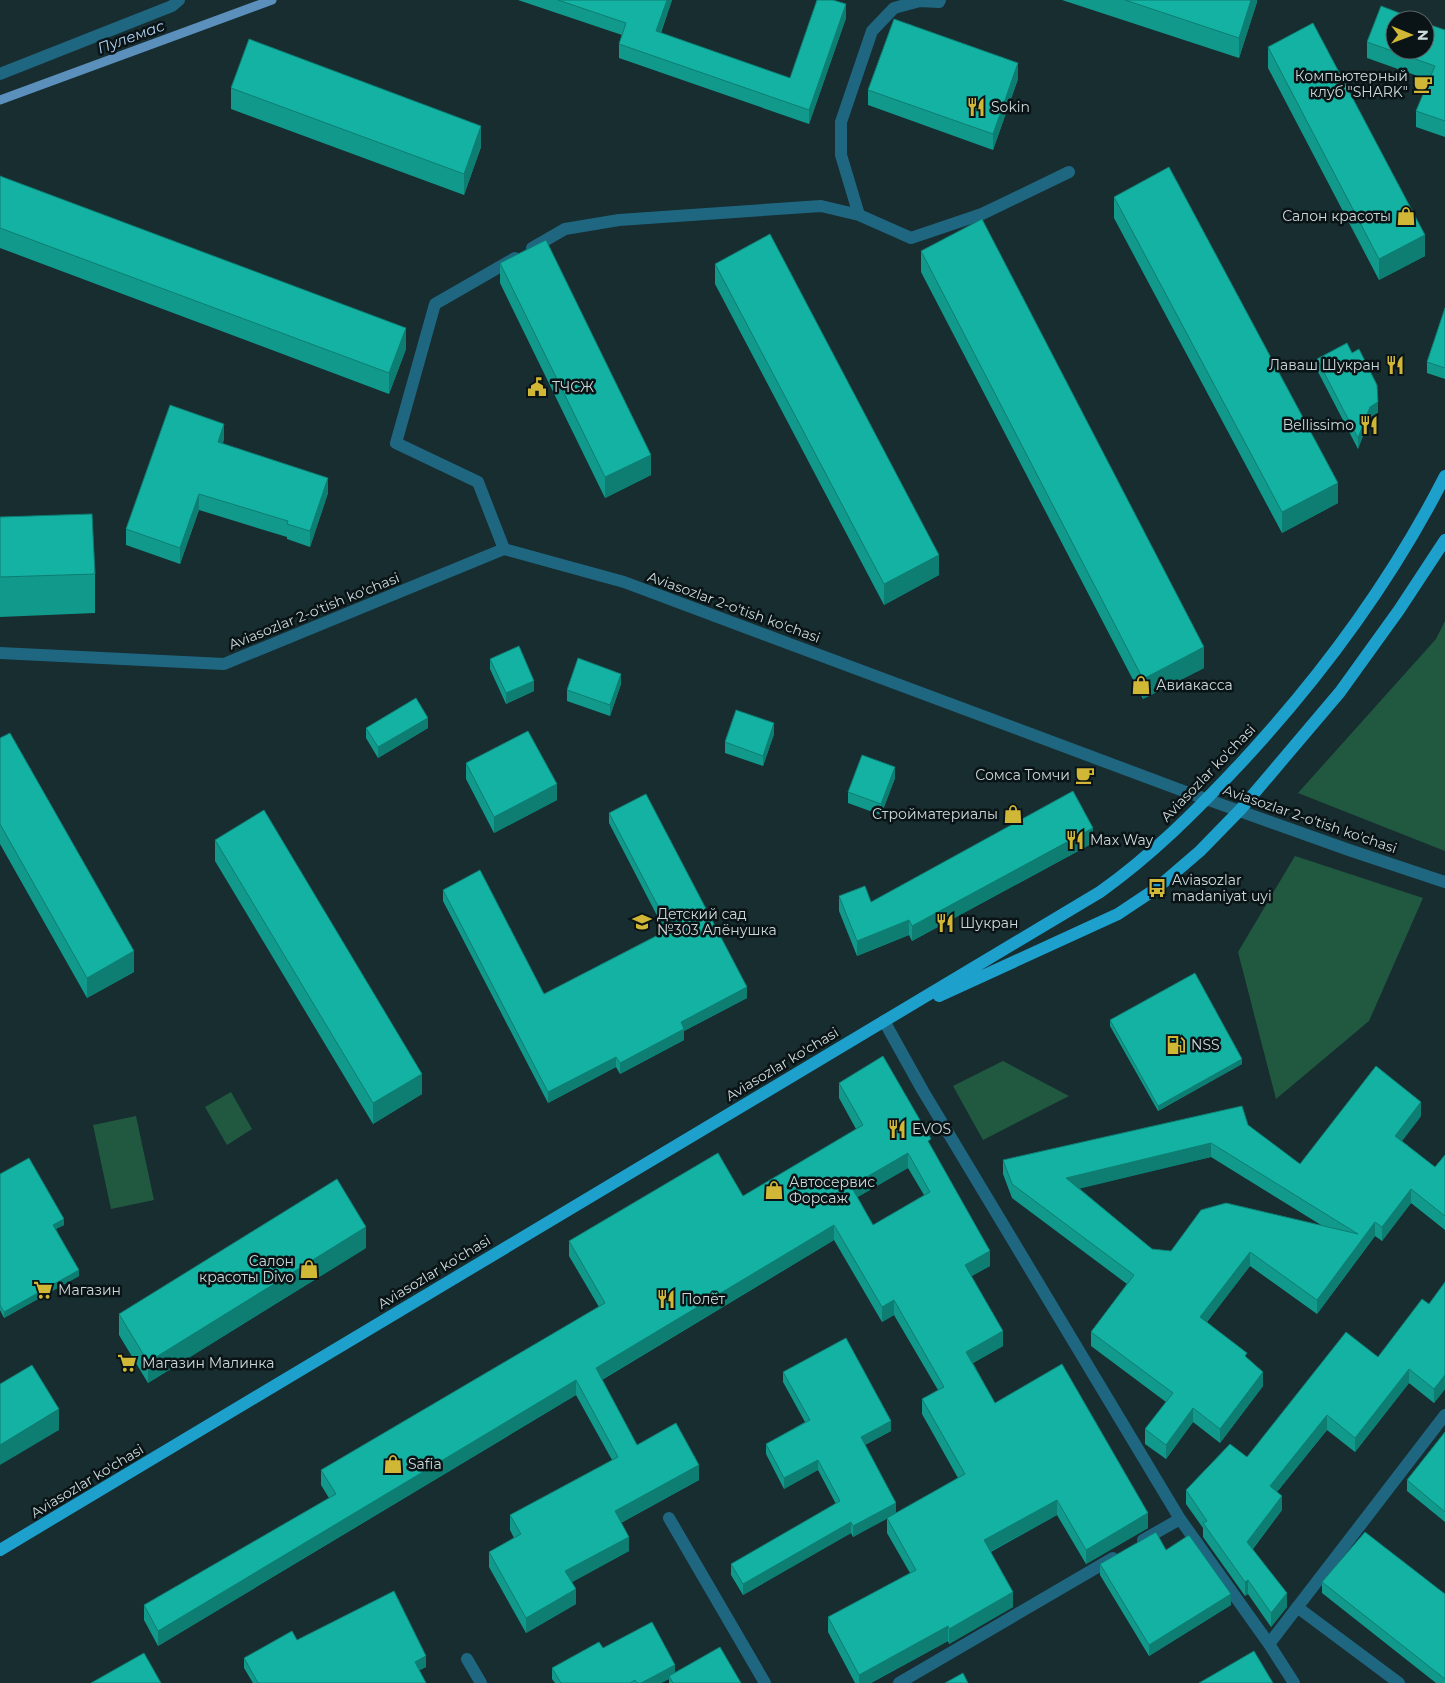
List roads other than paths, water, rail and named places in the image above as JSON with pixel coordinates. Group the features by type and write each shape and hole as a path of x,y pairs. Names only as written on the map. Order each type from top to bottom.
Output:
{"main road":[{"name":"Aviasozlar ko'chasi","path":"0,1550 1100,892 1130,871 1158,847 1207,799 1306,690 1355,624 1394,564 1434,498 1445,476"},
{"name":"Aviasozlar ko'chasi","path":"884,1021 1118,914 1157,888 1179,870 1240,810 1340,692 1399,610 1445,540"}],"street":[{"path":"0,74 172,6 179,0"},
{"path":"858,215 841,156 841,122 872,31 894,8 920,1 939,2 940,0"},
{"path":"504,549 478,482 396,443 435,304 565,229 619,220 821,206 858,215 911,238 982,214 1069,172"},
{"name":"Aviasozlar 2-o'tish ko'chasi","path":"0,653 224,664 504,549 624,582 1207,799 1445,882"},
{"path":"884,1021 923,1091 1180,1519 1269,1644 1294,1683"},
{"path":"1269,1644 1445,1415"},
{"path":"668,1518 765,1683"},
{"path":"899,1683 1180,1519"},
{"path":"1297,1607 1400,1683"},
{"path":"468,1659 481,1683"}],"waterway":[{"name":"Пулемас","path":"0,100 272,0"}],"place":[{"name":"Компьютерный клуб \"SHARK\"","path":"1423,84"},
{"name":"Sokin","path":"976,107"},
{"name":"Салон красоты","path":"1406,216"},
{"name":"Лаваш Шукран","path":"1395,365"},
{"name":"ТЧСЖ","path":"537,387"},
{"name":"Bellissimo","path":"1369,425"},
{"name":"Авиакасса","path":"1141,685"},
{"name":"Сомса Томчи","path":"1085,775"},
{"name":"Стройматериалы","path":"1013,814"},
{"name":"Max Way","path":"1075,840"},
{"name":"Aviasozlar madaniyat uyi","path":"1157,888"},
{"name":"Детский сад №303 Алёнушка","path":"642,922"},
{"name":"Шукран","path":"945,923"},
{"name":"NSS","path":"1176,1045"},
{"name":"EVOS","path":"897,1129"},
{"name":"Автосервис Форсаж","path":"774,1190"},
{"name":"Салон красоты Divo","path":"309,1269"},
{"name":"Магазин","path":"43,1290"},
{"name":"Полёт","path":"666,1299"},
{"name":"Магазин Малинка","path":"127,1363"},
{"name":"Safia","path":"393,1464"}]}
